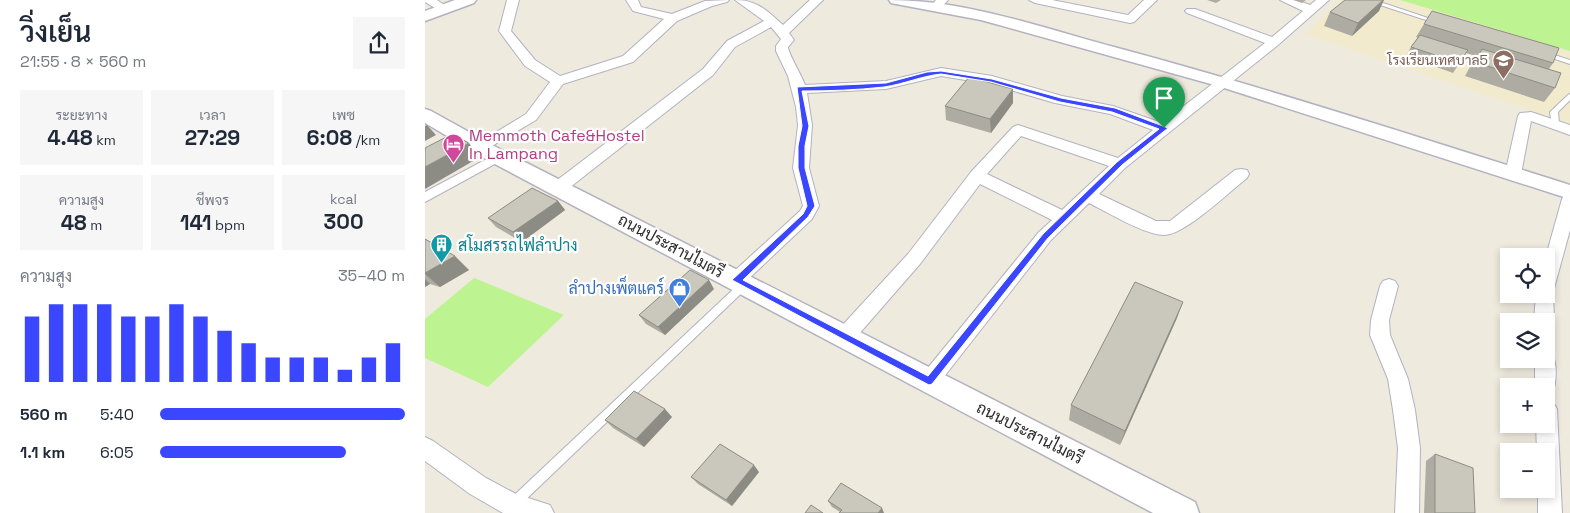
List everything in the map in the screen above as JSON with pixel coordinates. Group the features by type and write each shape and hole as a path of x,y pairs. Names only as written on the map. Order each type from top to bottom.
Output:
{"street":[{"path":"429,0 444,9"},
{"path":"425,16 469,0"},
{"path":"513,0 505,31 530,63 558,81"},
{"path":"632,0 637,9 673,18"},
{"path":"425,198 489,152 531,117 558,81 628,59 673,18 709,3 723,0"},
{"path":"740,283 806,216 811,206 801,168 805,126 799,89 787,57 782,51 782,46 788,40 760,11 741,0"},
{"path":"559,188 708,72 731,44 777,27 817,0"},
{"path":"896,0 939,4 1224,82 1570,192"},
{"path":"1035,0 1130,20 1151,0"},
{"path":"1286,0 1311,10"},
{"path":"929,381 1045,236 1063,218 1120,164 1274,42 1323,0"},
{"path":"1191,11 1274,42"},
{"path":"799,89 835,89 886,85 941,72 992,80 1060,100 1113,110 1164,128"},
{"name":"ถนนประสานไมตรี","path":"425,114 489,152 1184,513"},
{"path":"1513,174 1525,116 1531,116 1570,130"},
{"path":"845,336 914,259 977,176 1018,130 1120,164"},
{"path":"1087,195 1153,227 1165,229 1176,226 1241,174"},
{"path":"977,176 1063,218"},
{"path":"1555,255 1570,199"},
{"path":"1389,286 1380,320 1380,334 1398,380 1404,410 1409,448 1407,513"},
{"path":"1547,433 1550,513"},
{"path":"425,448 478,486 512,505 542,513"}],"lane":[{"path":"1368,0 1442,23"},
{"path":"1535,51 1570,62"},
{"path":"1555,124 1553,112 1570,96"},
{"path":"512,505 740,283"}],"shaded area":[{"name":"โรงเรียนเทศบาล5","path":"1341,0 1570,0 1570,124 1305,34"}],"green space":[{"path":"1400,0 1570,0 1570,51"},
{"path":"474,278 564,315 488,387 425,358 425,319"}],"building":[{"path":"1345,0 1383,0 1358,23 1330,12"},
{"path":"1432,11 1559,48 1553,63 1424,24"},
{"path":"1420,35 1468,50 1459,63 1411,47"},
{"path":"1482,49 1561,73 1555,88 1475,62"},
{"path":"969,77 1013,89 990,119 945,106"},
{"path":"452,134 469,143 425,167 425,148"},
{"path":"532,188 558,201 513,232 488,218"},
{"path":"425,239 455,256 425,273"},
{"path":"690,270 709,280 658,327 639,315"},
{"path":"1135,282 1183,302 1125,431 1071,405"},
{"path":"634,391 665,409 636,439 605,420"},
{"path":"720,444 754,465 726,500 691,477"},
{"path":"1435,454 1473,468 1475,513 1435,513"},
{"path":"841,483 882,508 878,513 839,513 842,510 828,501"},
{"path":"811,505 823,513 805,513"}],"place":[{"name":"โรงเรียนเทศบาล5","path":"1504,79"},
{"name":"Memmoth Cafe&Hostel In Lampang","path":"453,163"},
{"name":"สโมสรรถไฟลำปาง","path":"442,264"},
{"name":"ลำปางเพ็ตแคร์","path":"680,307"}],"route":[{"path":"941,72 992,80 1060,100 1113,110 1164,128 1120,164 1045,236 929,381 736,280 806,216 811,206 801,168 805,126 804,110 799,89 835,89 886,85 941,72"}]}
